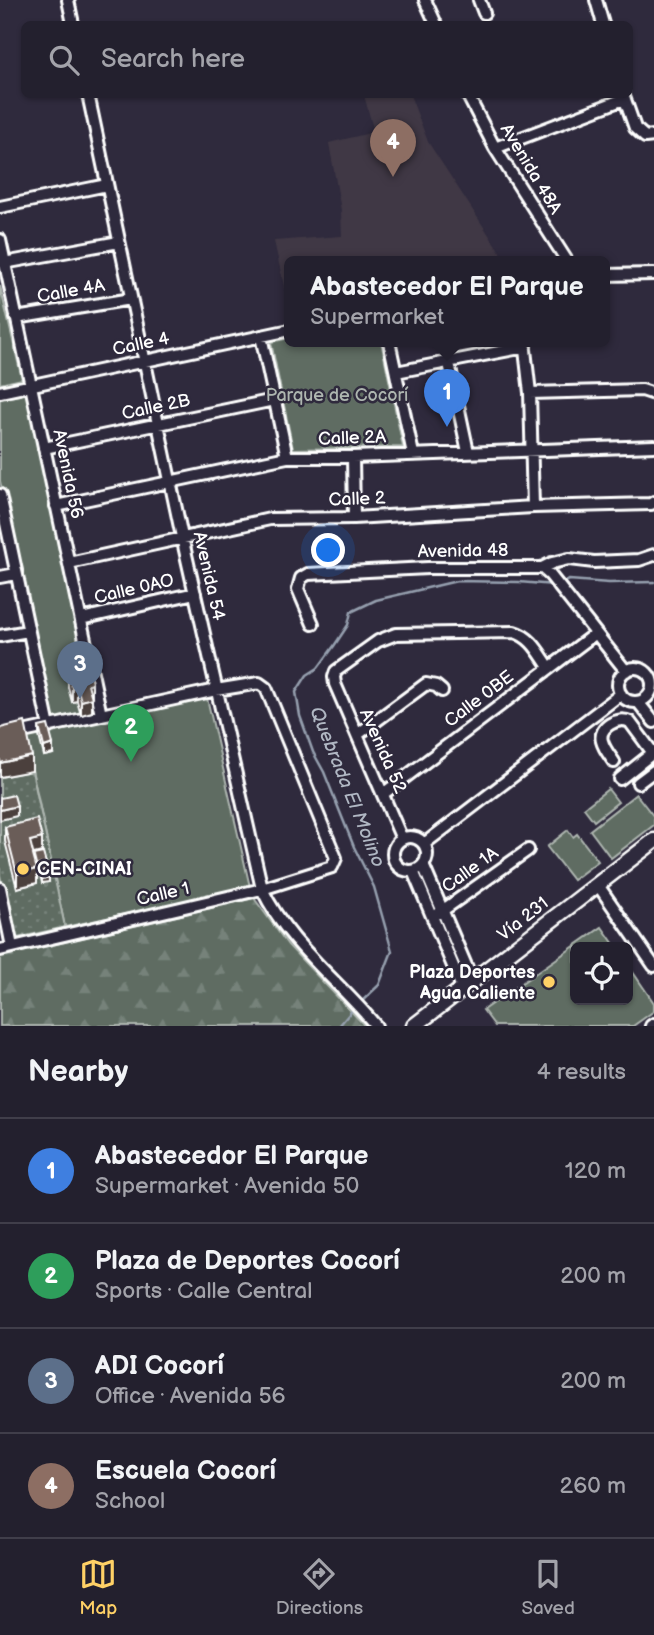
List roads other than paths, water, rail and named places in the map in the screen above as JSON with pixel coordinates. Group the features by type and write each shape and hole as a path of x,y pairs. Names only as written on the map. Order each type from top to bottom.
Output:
{"main road":[{"name":"Vía 231","path":"414,1026 598,885 652,848"}],"street":[{"path":"68,0 72,21"},
{"path":"425,0 435,21"},
{"path":"479,0 484,13"},
{"path":"596,0 602,21"},
{"name":"Avenida 54","path":"89,98 157,425 262,889 271,909 289,935 372,1022"},
{"name":"Avenida 48A","path":"469,98 495,148 564,256"},
{"path":"495,148 621,98"},
{"path":"624,98 635,128 645,136 654,136"},
{"path":"1,206 107,185"},
{"name":"Avenida 56","path":"0,240 101,716"},
{"path":"4,263 119,242"},
{"path":"610,275 654,274"},
{"name":"Calle 4A","path":"16,318 131,299"},
{"name":"Calle 4","path":"0,392 284,331"},
{"path":"261,336 286,457"},
{"path":"390,347 413,454"},
{"path":"396,372 449,363 513,347"},
{"path":"525,347 530,393 533,507"},
{"path":"449,363 468,452"},
{"path":"530,393 642,390 654,394"},
{"name":"Calle 2B","path":"44,448 274,400"},
{"name":"Calle 2A","path":"56,506 286,457 654,446"},
{"path":"354,457 354,517"},
{"path":"0,495 2,517 49,727"},
{"name":"Calle 2","path":"69,563 270,519 652,503"},
{"path":"626,671 546,571 552,563 569,559 594,562 639,560 654,555"},
{"name":"Avenida 48","path":"313,624 298,589 301,578 307,574 428,568 546,571"},
{"path":"0,577 16,574"},
{"name":"Calle 0AO","path":"81,619 195,593"},
{"path":"0,636 28,631"},
{"name":"Avenida 52","path":"402,839 335,684 337,671 378,641 396,634 514,632 529,639 549,667"},
{"name":"Calle 0BE","path":"383,794 596,633"},
{"path":"647,700 628,701 621,694 619,679 626,671 638,668 651,673 652,687 647,700 654,722"},
{"name":"Calle 1","path":"0,950 262,889 332,867 336,858 266,688 259,683 216,690"},
{"path":"357,735 426,684 436,686 442,691"},
{"path":"0,737 216,690"},
{"path":"424,844 621,694"},
{"path":"614,762 601,740 601,734 605,728 624,719 630,722 653,753 620,779"},
{"path":"638,783 654,771"},
{"path":"414,837 424,844 427,857 418,868 401,869 393,860 394,848 402,839 414,837"},
{"name":"Calle 1A","path":"432,917 528,850"},
{"path":"418,868 443,911 468,986"},
{"path":"418,868 432,917 468,986"},
{"path":"598,885 654,966"},
{"path":"0,888 12,947"}],"waterway":[{"name":"Quebrada El Molino","path":"560,583 569,580 654,582"},
{"name":"Quebrada El Molino","path":"359,1004 379,985 392,951 374,887 313,752 300,716 296,692 307,675 318,668 334,646 348,625 351,612 376,600 457,581 554,585"},
{"name":"Quebrada El Molino","path":"339,1026 354,1008"}],"place":[{"name":"Escuela Cocorí","path":"393,177"},
{"name":"Abastecedor El Parque","path":"447,427"},
{"name":"ADI Cocorí","path":"80,699"},
{"name":"Plaza de Deportes Cocorí","path":"131,762"},
{"name":"CEN-CINAI","path":"23,869"},
{"name":"Plaza Deportes Agua Caliente","path":"549,982"}],"park label":[{"name":"Parque de Cocorí","path":"337,395"}]}
